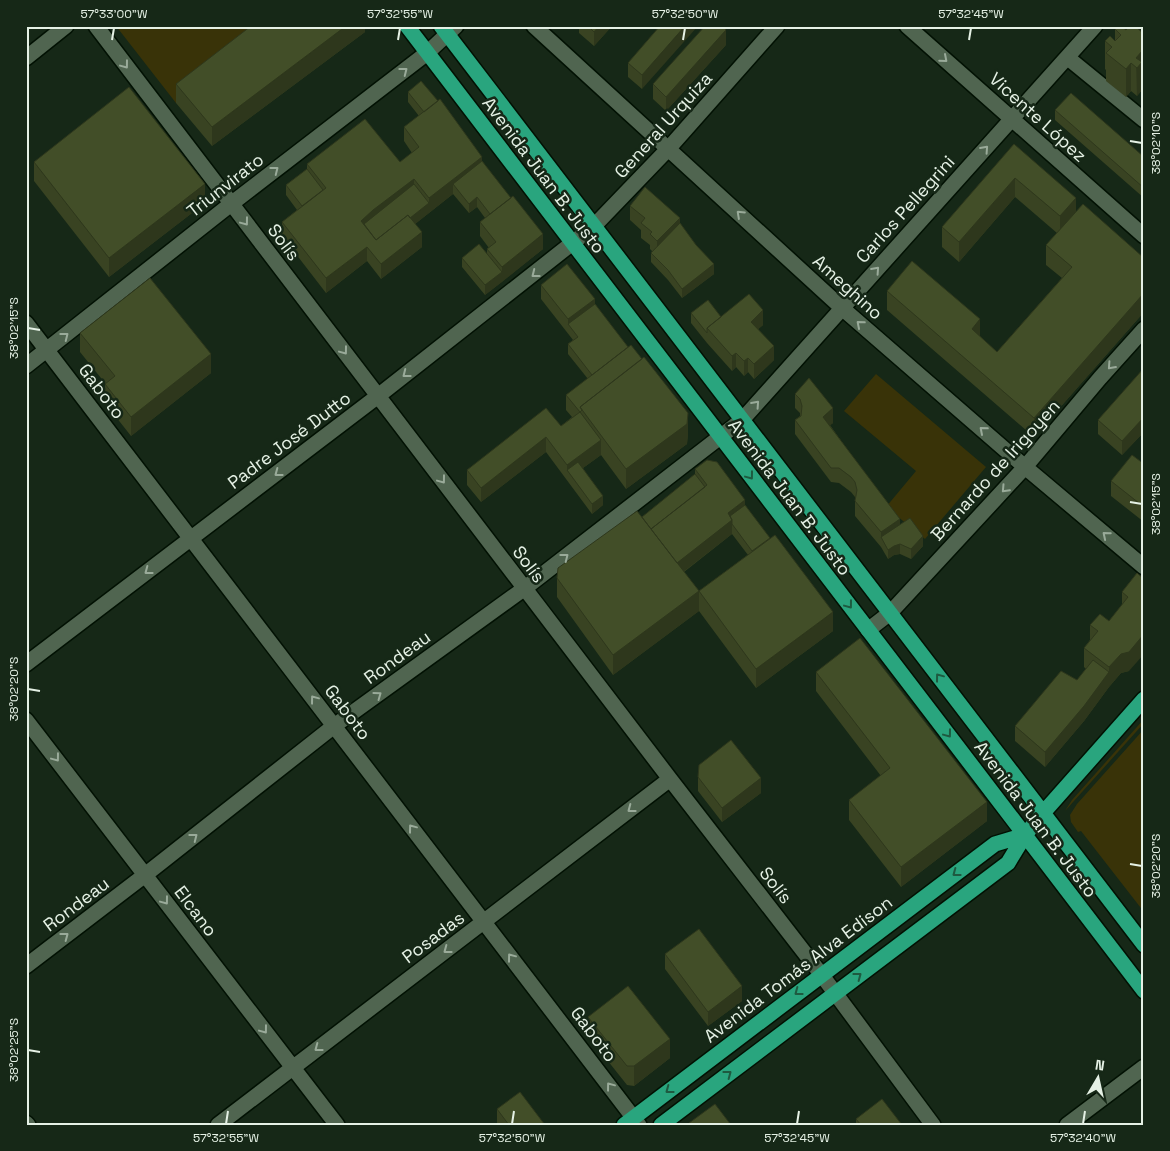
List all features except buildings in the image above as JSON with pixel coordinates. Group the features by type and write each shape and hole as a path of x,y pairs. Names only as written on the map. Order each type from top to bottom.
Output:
{"main road":[{"name":"Avenida Juan B. Justo","path":"407,26 1144,991"},
{"name":"Avenida Juan B. Justo","path":"448,29 594,226 1144,945"},
{"path":"662,1125 1008,863 1025,835 1043,813 1144,699"},
{"name":"Avenida Tomás Alva Edison","path":"632,1122 821,974 995,844 1025,835"}],"street":[{"path":"26,58 66,26"},
{"name":"Solís","path":"96,26 821,974 933,1125"},
{"name":"Ameghino","path":"534,26 842,308 1025,467 1144,567"},
{"name":"General Urquiza","path":"573,244 594,226 669,148 777,26"},
{"name":"Vicente López","path":"907,26 1144,236"},
{"name":"Carlos Pellegrini","path":"721,437 742,420 1095,26"},
{"name":"Triunvirato","path":"26,366 231,204 427,53 448,29"},
{"path":"1068,58 1144,120"},
{"name":"Padre José Dutto","path":"26,664 378,396 573,244"},
{"name":"Gaboto","path":"26,323 484,921 632,1122"},
{"name":"Bernardo de Irigoyen","path":"868,630 890,613 1025,467 1100,378 1144,330"},
{"name":"Rondeau","path":"26,966 334,726 524,588 721,437"},
{"name":"Elcano","path":"26,720 337,1125"},
{"name":"Posadas","path":"218,1125 670,779"},
{"path":"1067,1125 1144,1067"}],"shaded area":[{"path":"116,26 276,26 176,103"},
{"path":"876,374 986,467 925,539 886,507 916,471 844,411"},
{"path":"1144,719 1144,723 1065,811 1072,800"},
{"path":"1144,729 1144,912 1081,831 1078,832 1071,822 1070,815 1077,804"}]}
